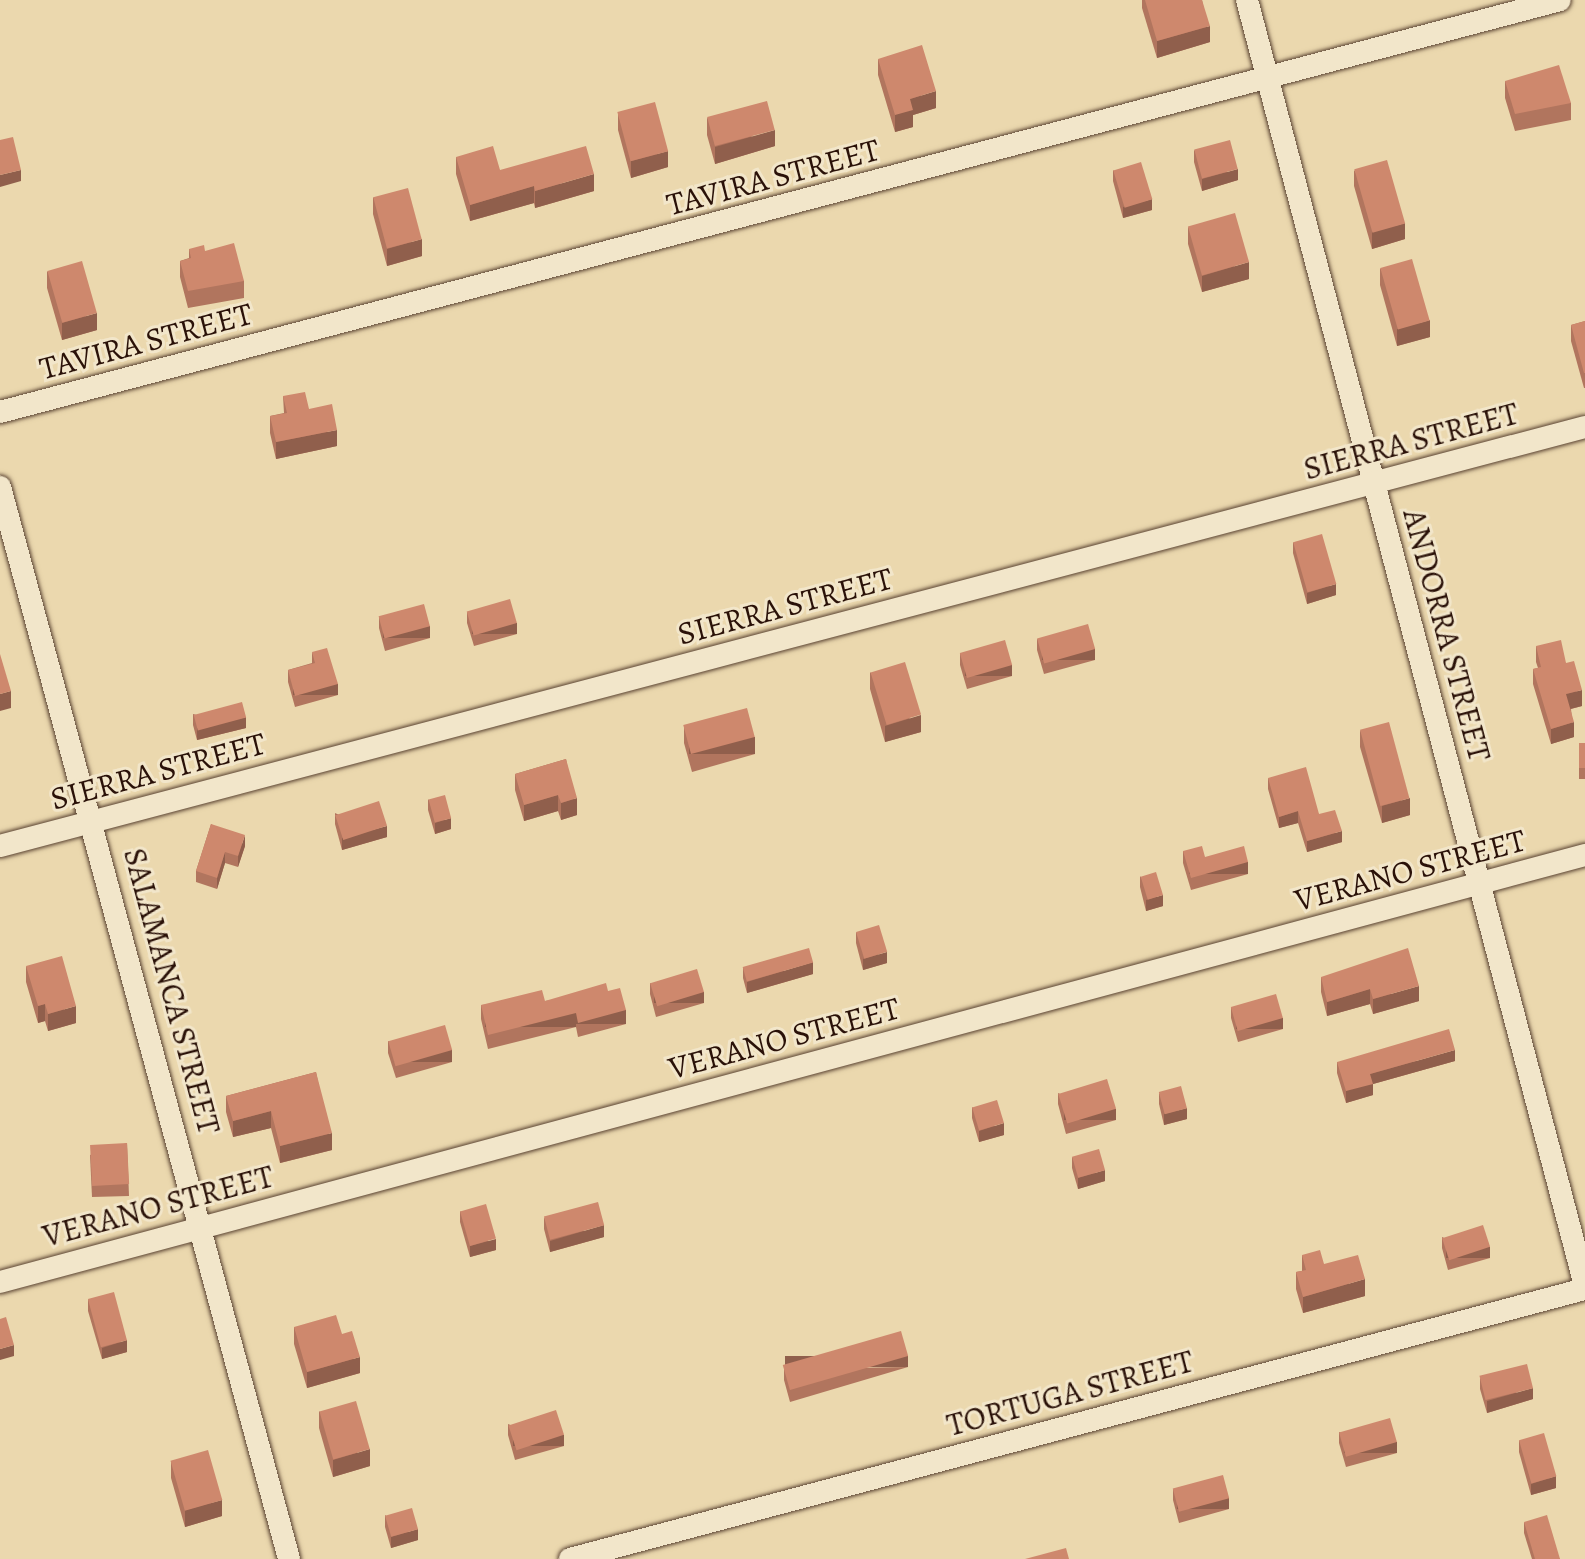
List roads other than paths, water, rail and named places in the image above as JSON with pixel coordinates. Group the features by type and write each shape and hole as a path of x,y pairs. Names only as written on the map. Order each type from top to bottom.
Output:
{"street":[{"name":"ANDORRA STREET","path":"1247,0 1585,1287"},
{"name":"TAVIRA STREET","path":"0,412 1269,81 1560,0"},
{"name":"SIERRA STREET","path":"0,846 1585,427"},
{"name":"SALAMANCA STREET","path":"0,487 94,821 289,1559"},
{"name":"VERANO STREET","path":"0,1282 1585,855"},
{"name":"TORTUGA STREET","path":"570,1559 1585,1287"}]}
